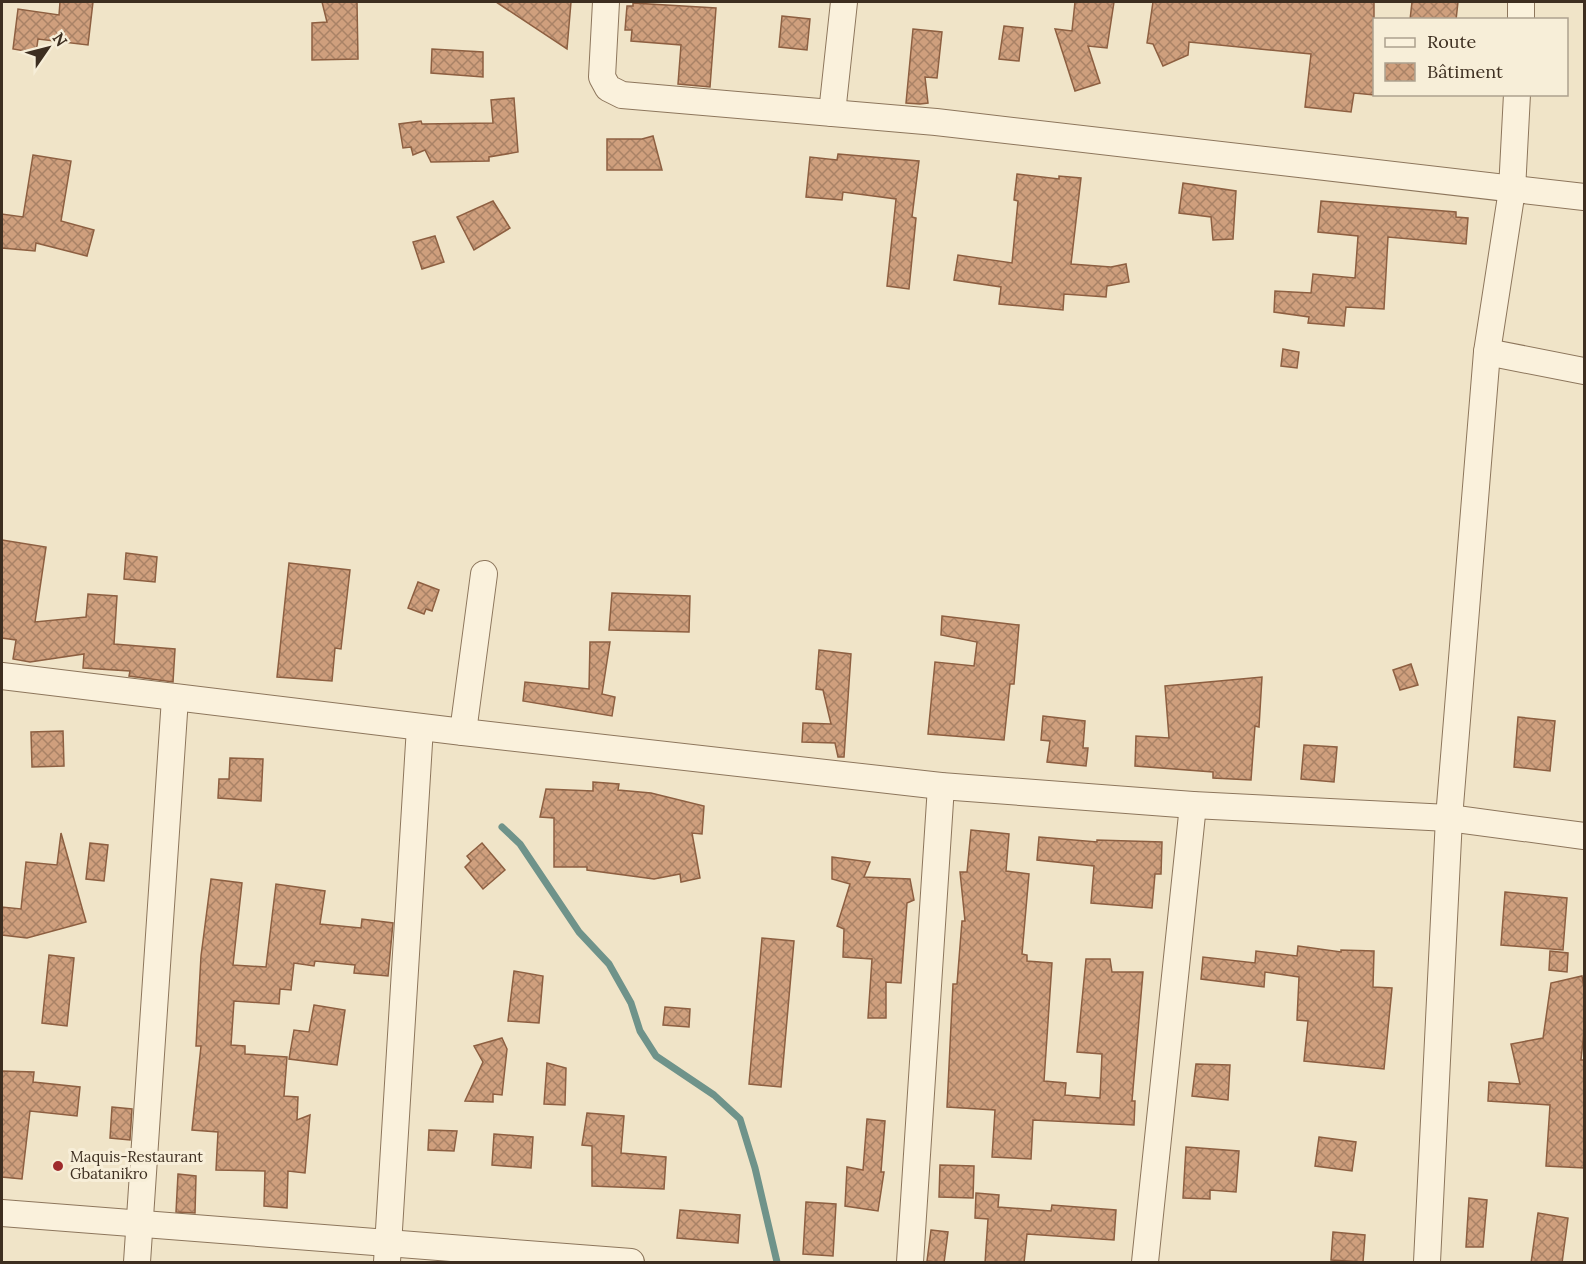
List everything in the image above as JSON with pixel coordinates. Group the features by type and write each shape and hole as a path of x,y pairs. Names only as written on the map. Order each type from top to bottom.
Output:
{"street":[{"path":"606,2 602,77 608,88 622,95 936,122 1512,190 1584,196"},
{"path":"832,113 844,2"},
{"path":"1521,2 1521,18"},
{"path":"1427,1263 1449,818 1487,352 1512,190 1517,96"},
{"path":"1487,352 1584,371"},
{"path":"463,732 484,574"},
{"path":"2,676 420,727 941,786 1193,805 1449,818 1584,836"},
{"path":"137,1263 175,698"},
{"path":"388,1253 420,727"},
{"path":"910,1263 941,786"},
{"path":"1145,1263 1193,805"},
{"path":"2,1213 140,1223 388,1253 631,1263"}],"building":[{"path":"60,2 93,2 88,45 38,39 36,53 13,49 18,9 59,15"},
{"path":"322,2 357,2 358,59 312,60 312,23 327,22"},
{"path":"496,2 571,2 567,49"},
{"path":"1075,2 1114,2 1107,48 1088,46 1100,83 1075,91 1055,29 1072,31"},
{"path":"1153,2 1374,2 1373,95 1354,93 1351,112 1305,107 1311,54 1189,42 1188,55 1163,66 1153,44 1147,43"},
{"path":"1412,2 1458,2 1456,18 1410,18"},
{"path":"633,3 716,8 710,87 678,84 681,45 631,41 632,30 625,30 627,6 633,6"},
{"path":"782,16 810,19 807,50 779,47"},
{"path":"1004,26 1023,28 1019,61 999,59"},
{"path":"913,29 942,32 937,78 925,77 928,103 906,103"},
{"path":"432,49 483,52 483,77 431,73"},
{"path":"514,98 518,152 489,157 489,161 431,162 425,150 413,155 411,147 403,148 399,124 421,121 422,124 493,123 491,100"},
{"path":"653,136 662,170 607,170 607,139 642,139"},
{"path":"838,154 919,161 912,217 916,218 909,289 887,286 896,199 843,192 842,200 806,197 810,157 837,160"},
{"path":"33,155 71,161 61,221 94,230 87,256 36,243 35,251 2,248 2,214 23,217"},
{"path":"1017,174 1059,179 1059,176 1081,178 1071,264 1111,267 1126,264 1129,282 1107,286 1106,297 1064,294 1063,310 999,304 1001,287 954,280 958,255 1012,263 1018,201 1014,200"},
{"path":"1183,183 1236,191 1233,239 1213,240 1211,217 1179,213"},
{"path":"493,201 510,228 474,250 457,217"},
{"path":"1321,201 1456,212 1456,217 1468,218 1466,244 1388,237 1384,309 1346,307 1344,326 1308,323 1309,317 1274,312 1275,291 1311,293 1313,274 1355,278 1358,236 1318,232"},
{"path":"435,236 444,262 422,269 413,242"},
{"path":"1283,349 1299,352 1297,368 1281,366"},
{"path":"2,540 46,547 35,622 86,617 88,594 117,596 114,644 175,649 173,682 129,676 130,671 83,668 84,654 30,662 13,659 16,640 2,638"},
{"path":"126,553 157,557 155,582 124,579"},
{"path":"289,563 350,570 341,649 335,648 332,681 277,677"},
{"path":"418,582 439,590 432,611 426,609 424,614 408,608"},
{"path":"612,593 690,596 689,632 609,630"},
{"path":"942,616 1019,625 1014,684 1010,684 1004,740 928,734 935,662 974,666 977,642 941,635"},
{"path":"590,642 610,642 602,694 615,697 612,716 523,701 525,682 589,689"},
{"path":"819,650 851,654 844,757 838,757 835,743 802,742 803,723 831,724 823,690 816,689"},
{"path":"1411,664 1418,685 1400,690 1393,670"},
{"path":"1262,677 1259,727 1255,726 1251,780 1213,778 1213,772 1135,766 1136,736 1169,738 1165,686"},
{"path":"1043,716 1085,721 1083,748 1088,748 1086,766 1047,762 1050,741 1041,740"},
{"path":"1518,717 1555,721 1550,771 1514,767"},
{"path":"63,731 64,766 32,767 31,732"},
{"path":"1304,745 1337,747 1334,782 1301,779"},
{"path":"230,758 263,759 261,801 218,798 219,779 229,779"},
{"path":"593,782 619,784 618,790 651,793 704,806 702,834 692,833 700,878 681,882 680,874 654,879 587,870 587,867 554,867 554,818 540,817 546,789 593,791"},
{"path":"971,830 1009,834 1006,871 1029,874 1022,954 1027,955 1027,961 1052,963 1044,1081 1066,1083 1065,1095 1100,1098 1102,1054 1077,1052 1086,959 1110,959 1112,972 1143,972 1132,1101 1135,1101 1134,1125 1033,1120 1031,1159 992,1157 995,1110 947,1107 953,984 957,984 962,921 965,921 960,872 967,872"},
{"path":"61,833 86,922 27,938 2,935 2,907 21,909 26,862 57,865"},
{"path":"1039,837 1097,842 1097,840 1162,842 1161,874 1155,874 1152,908 1091,903 1094,866 1037,860"},
{"path":"90,843 108,845 104,881 86,879"},
{"path":"482,843 505,870 483,889 465,867 471,861 467,856"},
{"path":"832,857 870,862 864,877 910,879 914,900 907,903 901,983 886,982 886,1018 868,1018 872,959 843,957 844,929 837,926 850,884 832,879"},
{"path":"211,879 242,883 233,965 266,967 276,884 325,891 320,924 361,928 362,919 393,923 388,976 354,973 355,965 315,961 314,966 294,963 291,990 280,989 279,1004 234,1001 231,1045 245,1046 245,1054 287,1057 284,1096 298,1097 297,1120 310,1115 305,1173 288,1171 287,1208 264,1206 265,1171 216,1170 218,1132 192,1130 201,1046 196,1046 201,956"},
{"path":"1505,892 1567,898 1563,950 1501,945"},
{"path":"762,938 794,941 781,1087 749,1084"},
{"path":"1298,946 1341,952 1341,950 1374,951 1373,987 1392,988 1384,1069 1304,1061 1308,1021 1297,1020 1299,977 1265,972 1264,987 1201,979 1203,957 1255,963 1256,951 1297,956"},
{"path":"1550,951 1568,953 1567,972 1549,970"},
{"path":"49,955 74,958 67,1026 42,1023"},
{"path":"514,971 543,976 539,1023 508,1021"},
{"path":"1582,976 1584,1031 1581,1060 1584,1060 1584,1168 1546,1166 1550,1105 1488,1101 1489,1082 1520,1084 1511,1044 1543,1038 1551,983"},
{"path":"314,1005 345,1010 337,1065 289,1059 294,1030 309,1032"},
{"path":"665,1007 690,1009 689,1027 663,1025"},
{"path":"502,1038 507,1049 502,1095 493,1094 493,1102 465,1101 483,1062 474,1046"},
{"path":"547,1063 566,1068 565,1105 544,1104"},
{"path":"1196,1064 1230,1065 1228,1100 1192,1096"},
{"path":"2,1071 34,1072 33,1082 80,1087 77,1116 30,1111 22,1179 2,1177"},
{"path":"112,1107 132,1109 130,1140 110,1138"},
{"path":"587,1113 624,1116 621,1153 666,1157 664,1189 592,1186 592,1146 582,1145"},
{"path":"867,1119 885,1121 881,1172 884,1172 878,1211 845,1206 847,1167 863,1170"},
{"path":"429,1130 457,1131 454,1151 428,1150"},
{"path":"494,1134 533,1137 531,1168 492,1165"},
{"path":"1319,1137 1356,1142 1352,1171 1315,1166"},
{"path":"1186,1147 1239,1151 1236,1192 1210,1190 1210,1199 1183,1198"},
{"path":"940,1165 974,1166 973,1198 939,1197"},
{"path":"178,1174 196,1176 195,1213 176,1212"},
{"path":"976,1193 999,1195 998,1207 1051,1211 1052,1205 1116,1210 1114,1240 1027,1234 1024,1263 985,1263 988,1219 975,1218"},
{"path":"1469,1198 1487,1200 1483,1247 1466,1247"},
{"path":"806,1202 836,1204 833,1256 803,1254"},
{"path":"680,1210 740,1215 738,1243 677,1238"},
{"path":"1538,1213 1568,1218 1562,1263 1531,1263"},
{"path":"931,1230 948,1232 944,1263 927,1261"},
{"path":"1333,1232 1365,1235 1363,1262 1331,1260"}],"waterway":[{"path":"502,827 520,844 579,932 609,964 631,1003 640,1031 656,1056 714,1095 740,1119 755,1168 777,1262"}],"place":[{"name":"Maquis-Restaurant Gbatanikro","path":"58,1166"}]}
